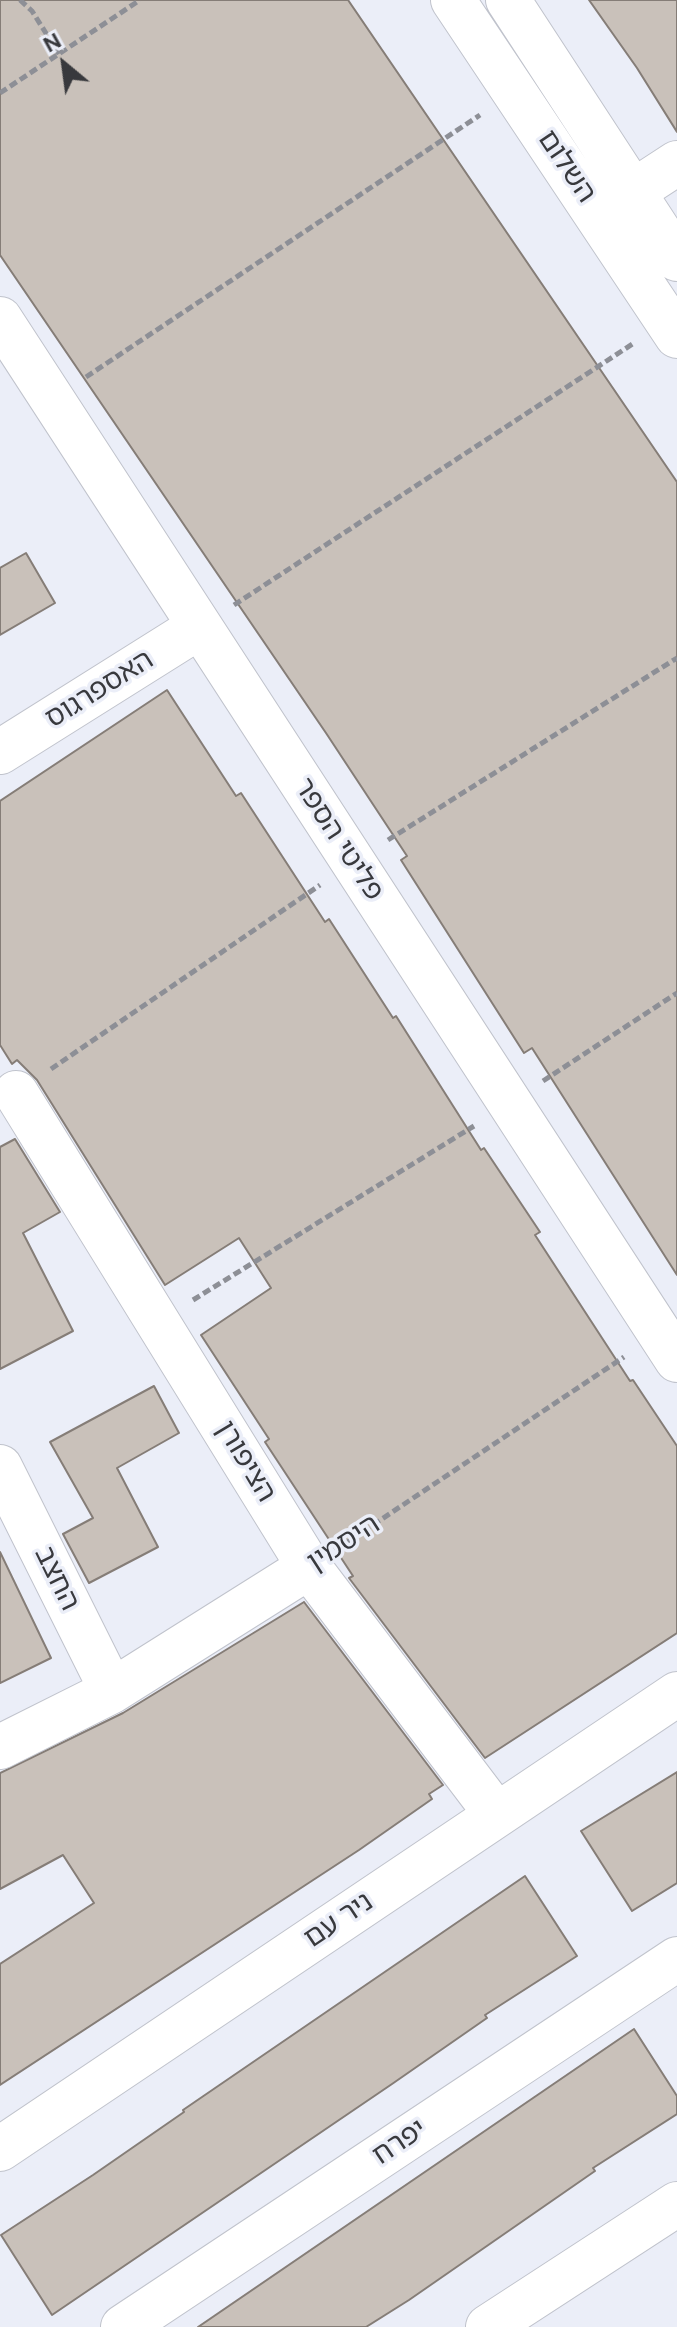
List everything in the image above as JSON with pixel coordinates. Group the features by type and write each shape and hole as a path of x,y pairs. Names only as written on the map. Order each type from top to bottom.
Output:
{"street":[{"name":"השלום","path":"453,0 672,328"},
{"name":"השלום","path":"508,0 677,259"},
{"path":"634,191 677,163"},
{"name":"פליטי הספר","path":"0,319 668,1347"},
{"name":"האספרגוס","path":"0,752 199,627"},
{"name":"הציפורן","path":"16,1093 309,1567 497,1815"},
{"name":"החצב","path":"0,1467 112,1691"},
{"name":"היסמין","path":"0,1747 112,1691 309,1567"},
{"name":"ניר עם","path":"0,2149 677,1694"},
{"name":"יפרח","path":"123,2327 677,1959"},
{"path":"488,2327 677,2204"}],"path":[{"path":"20,0 32,11 59,54"},
{"path":"0,93 140,0"},
{"path":"51,400 515,91"},
{"path":"199,627 672,328"},
{"path":"158,1321 511,1103 677,993"},
{"name":"היסמין","path":"309,1567 668,1347"}],"building":[{"path":"0,0 348,0 677,482 677,1275 532,1048 524,1053 401,860 407,856 326,733 0,255"},
{"path":"589,0 677,0 677,132 637,68"},
{"path":"26,553 55,603 0,635 0,568"},
{"path":"167,690 236,796 241,793 325,922 329,919 393,1018 396,1016 481,1150 484,1148 540,1232 535,1235 630,1381 633,1380 677,1446 677,1633 485,1758 349,1578 353,1576 265,1442 269,1439 201,1335 271,1288 239,1238 165,1285 37,1080 17,1060 12,1064 0,1045 0,801"},
{"path":"15,1139 60,1212 23,1233 73,1331 0,1369 0,1147"},
{"path":"154,1386 179,1433 117,1468 158,1547 89,1583 63,1534 93,1518 50,1442"},
{"path":"0,1552 51,1658 0,1683"},
{"path":"304,1602 443,1785 429,1794 432,1799 359,1850 0,2085 0,1964 94,1903 63,1855 0,1889 0,1773 123,1713"},
{"path":"677,1772 677,1883 632,1911 581,1831"},
{"path":"525,1876 577,1956 485,2015 487,2018 392,2084 52,2315 1,2235 93,2175"},
{"path":"634,2029 677,2096 677,2114 593,2168 595,2171 409,2300 366,2327 198,2327"}]}
